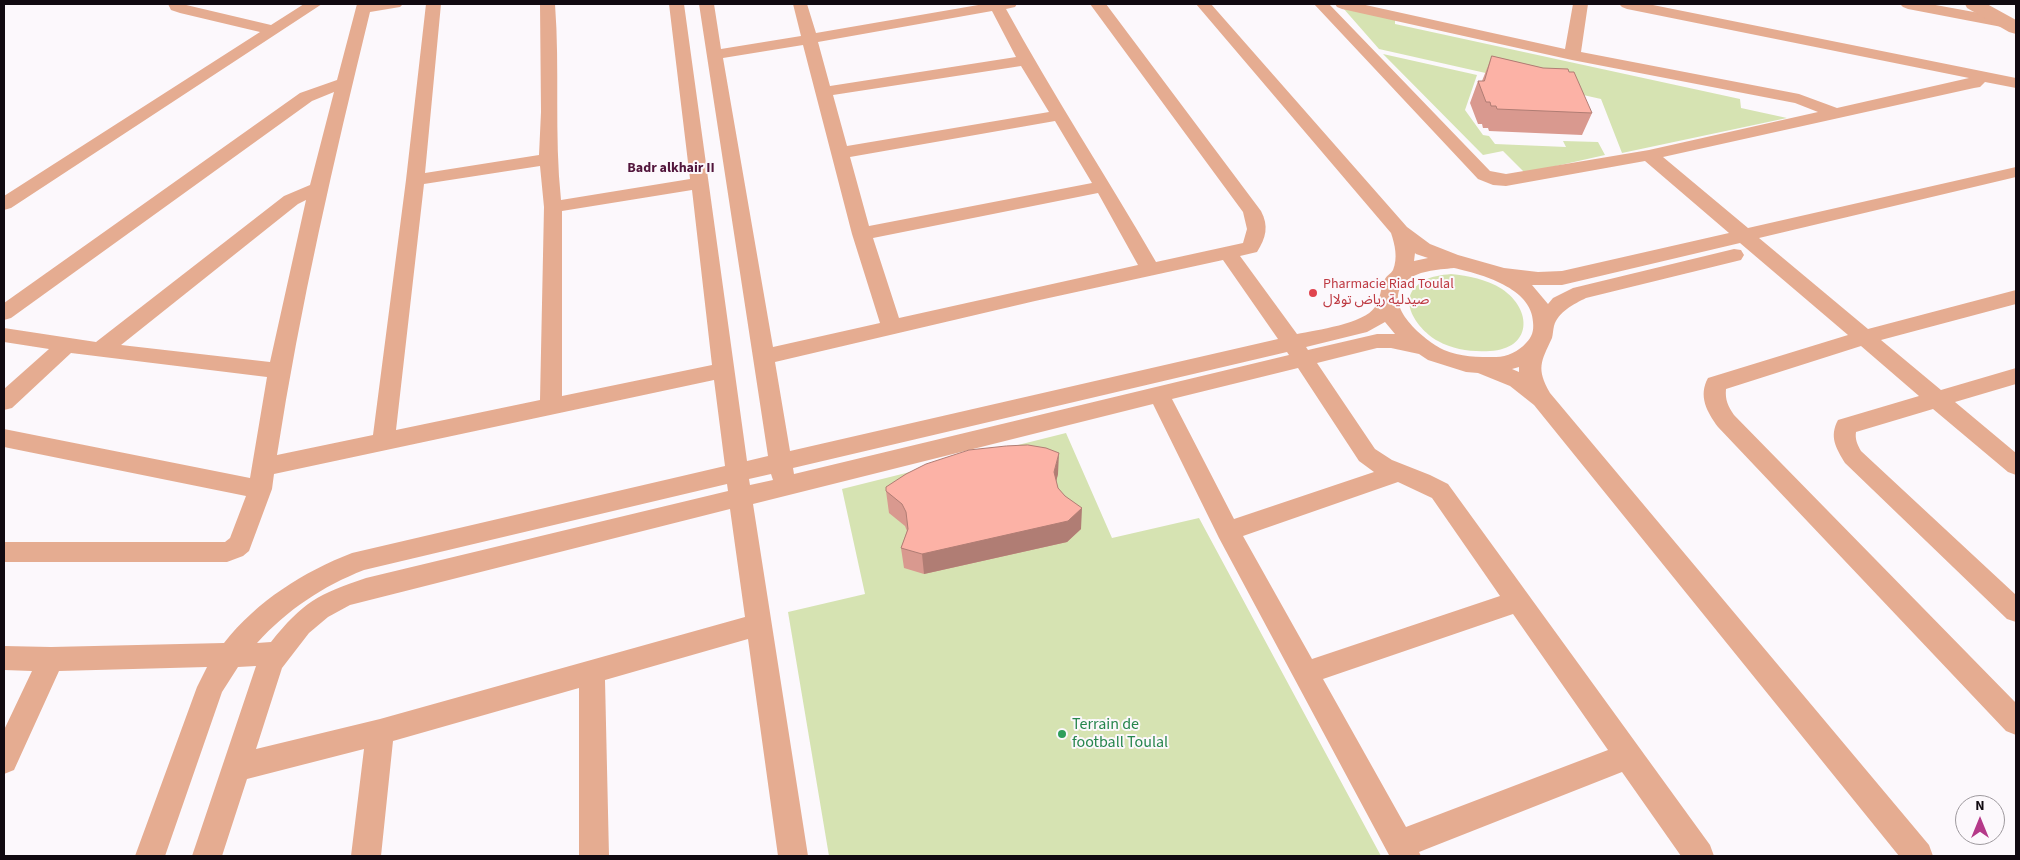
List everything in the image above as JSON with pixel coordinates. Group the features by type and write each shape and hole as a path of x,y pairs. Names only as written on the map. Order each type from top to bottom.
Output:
{"street":[{"path":"175,4 176,7 185,10 272,30"},
{"path":"4,204 314,4"},
{"path":"4,552 226,552 240,544 262,478 279,371 318,188 363,6 394,4"},
{"path":"383,442 416,180 433,4"},
{"path":"548,4 550,112 548,158 553,207 551,406"},
{"path":"677,4 738,485 793,856"},
{"path":"706,4 785,486"},
{"path":"800,4 862,234 892,327"},
{"path":"714,55 810,40 1001,4 1026,60 1103,186 1150,269"},
{"path":"763,357 1250,247 1256,238 1256,218 1098,4"},
{"path":"1203,4 1400,231 1423,249 1454,261 1479,266 1503,275 1532,297 1540,310 1544,324 1543,337 1530,358 1530,377 1542,399 1918,856"},
{"path":"1322,4 1484,175 1493,179 1506,180 1649,155 1974,83 1982,76"},
{"path":"1342,4 1572,55 1799,99 1834,113"},
{"path":"1572,55 1581,4"},
{"path":"1627,4 2016,83"},
{"path":"1908,4 2012,26"},
{"path":"1974,4 2012,26"},
{"path":"824,92 1026,60"},
{"path":"4,314 306,97 343,83"},
{"path":"840,152 1059,115"},
{"path":"1649,155 2016,466"},
{"path":"416,180 548,158"},
{"path":"1544,324 1560,303 1580,293 1752,242 2016,172"},
{"path":"553,207 700,183"},
{"path":"862,234 1103,186"},
{"path":"100,350 291,200 318,188"},
{"path":"1503,275 1538,279 1562,278 1752,242 2016,188"},
{"path":"1400,231 1406,247 1406,260 1401,274"},
{"path":"1228,253 1298,351 1367,455 1376,463 1397,473 1427,482 1440,491 1699,856"},
{"path":"1420,347 1397,326 1390,315 1388,303 1390,287 1401,274 1415,266 1454,261"},
{"path":"2016,297 1866,337 1716,384 1714,394 1716,406 1733,428 2016,722"},
{"path":"150,856 210,686 220,668 231,654 288,598 316,579 337,568 361,560 738,485 785,486 1159,395 1298,351 1360,327 1381,315 1388,303"},
{"path":"4,336 100,350 279,371"},
{"path":"207,856 262,684 271,662 300,625 319,610 342,597 738,485 781,462 1298,351 1391,341 1420,347 1453,362 1518,380 1542,399"},
{"path":"4,402 67,345"},
{"path":"1472,366 1510,364 1525,358 1536,349"},
{"path":"4,438 262,478 383,442 724,370"},
{"path":"2016,376 1846,426 1842,435 1845,445 1853,457 2016,611"},
{"path":"1159,395 1228,531 1402,850 1628,756"},
{"path":"1228,531 1397,473"},
{"path":"1305,673 1517,602"},
{"path":"235,768 380,732 592,674 759,625"},
{"path":"4,658 52,659 277,654"},
{"path":"4,760 52,659"},
{"path":"592,674 594,856"},
{"path":"366,856 380,732"}],"green space":[{"path":"1343,8 1395,20 1395,24 1740,99 1741,108 1787,118 1622,153 1601,99 1379,49"},
{"path":"1383,54 1477,75 1465,110 1483,135 1489,136 1495,144 1566,147 1563,141 1598,142 1605,155 1525,173 1503,151 1483,155"},
{"path":"1451,274 1484,280 1502,289 1512,298 1519,307 1523,317 1523,327 1520,336 1514,343 1504,349 1490,351 1463,350 1450,347 1438,341 1423,329 1412,313 1409,305 1410,296 1414,289 1425,280"},
{"name":"Terrain de football Toulal","path":"1066,433 1112,538 1199,518 1381,856 829,856 788,612 865,594 842,489"}],"building":[{"path":"1492,56 1543,68 1568,69 1569,72 1574,72 1592,113 1497,109 1496,106 1491,106 1490,102 1486,102 1478,81 1484,81"},
{"path":"1028,445 1046,448 1059,453 1054,472 1058,488 1065,496 1082,508 1068,521 922,554 901,548 908,529 906,512 902,504 886,491 886,487 926,464 969,450"}],"place":[{"name":"Pharmacie Riad Toulal صيدلية رياض تولال","path":"1313,293"},
{"name":"Terrain de football Toulal","path":"1062,734"}],"district":[{"name":"Badr alkhair II","path":"671,169"}]}
